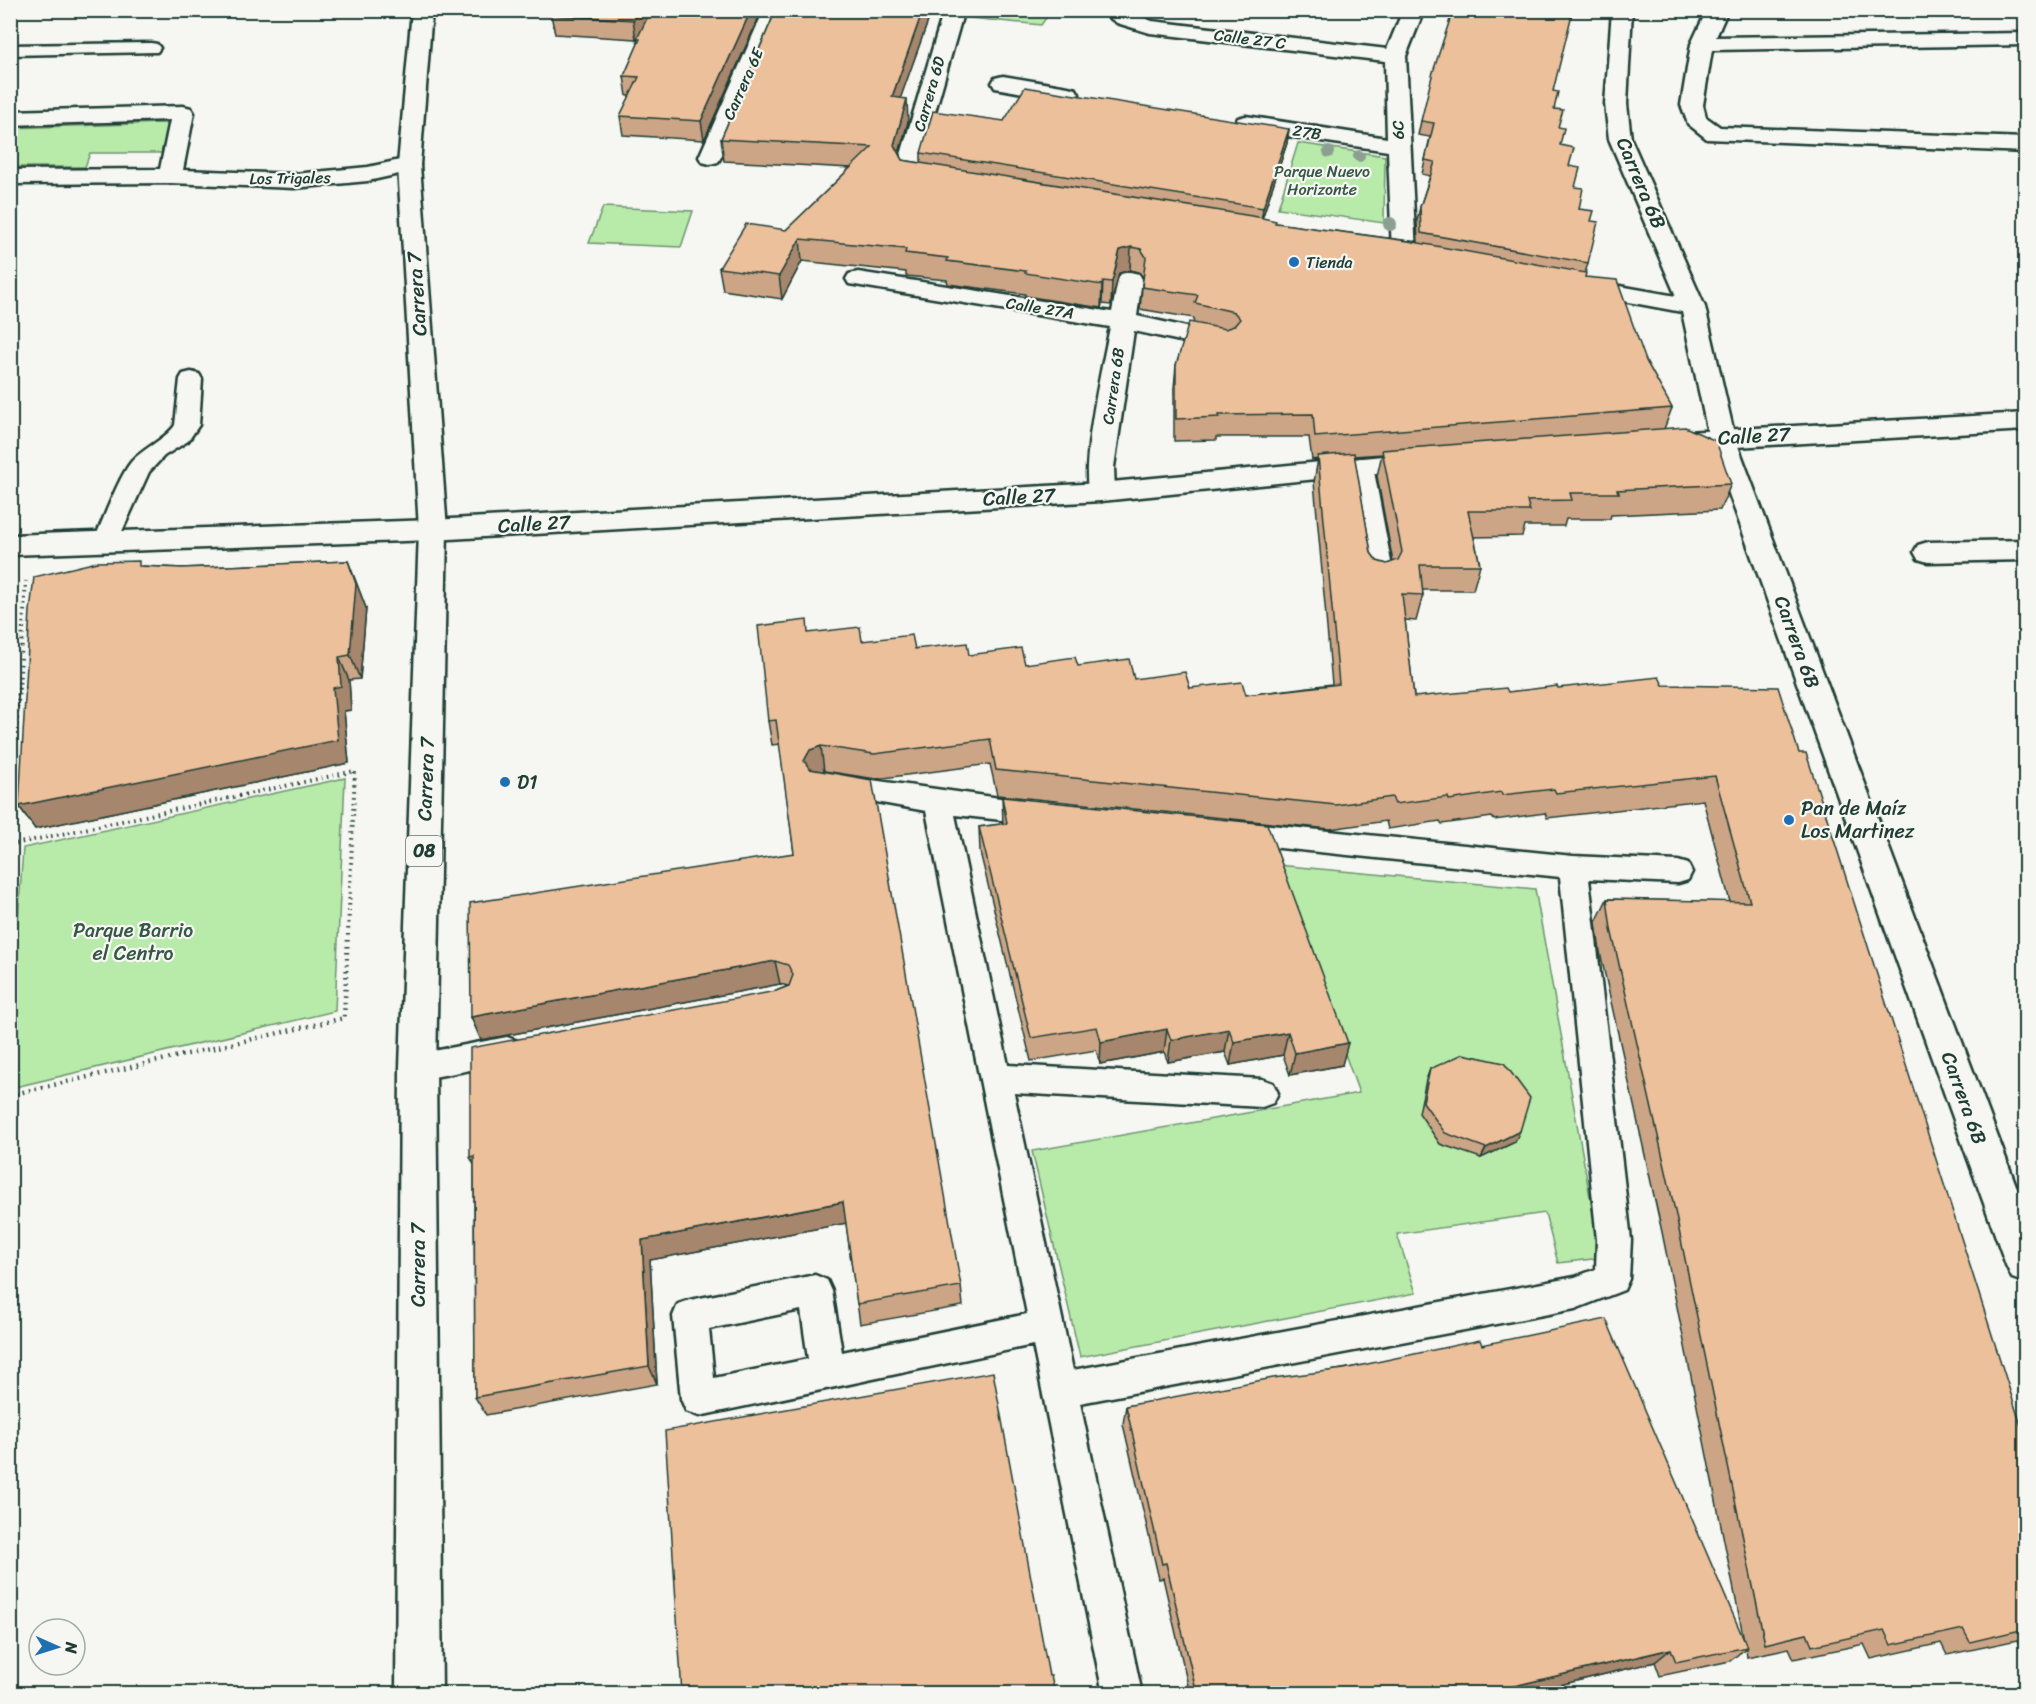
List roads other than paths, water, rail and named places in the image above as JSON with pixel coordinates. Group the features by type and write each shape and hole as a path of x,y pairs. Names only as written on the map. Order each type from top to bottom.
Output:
{"street":[{"name":"Carrera 7","path":"419,1694 418,1067 433,530 409,165 422,10"},
{"name":"Carrera 6E","path":"710,157 775,10"},
{"name":"Carrera 6D","path":"954,10 908,168 914,176 960,183"},
{"name":"Calle 27 C","path":"1108,10 1124,19 1150,27 1395,56"},
{"name":"6C","path":"1404,254 1395,56 1414,10"},
{"name":"Carrera 6B","path":"1622,10 1616,104 1620,139 1693,307 1722,438 2025,1265"},
{"path":"1718,10 1702,44 1692,105 1693,114 1698,123 1715,135 2025,145"},
{"path":"1702,44 2025,39"},
{"path":"1003,83 1083,96"},
{"path":"10,117 183,113 170,176"},
{"name":"27B","path":"1221,119 1398,146"},
{"name":"Los Trigales","path":"10,177 170,176 294,181 368,174 409,165"},
{"name":"Calle 27A","path":"858,279 1122,321 1222,342"},
{"name":"Carrera 6B","path":"1101,492 1100,466 1130,279"},
{"path":"1555,282 1693,307"},
{"name":"Calle 27","path":"1641,444 2025,421"},
{"name":"Calle 27","path":"19,545 433,530 1101,492 1454,459"},
{"path":"1928,552 2025,550"}],"lane":[{"path":"10,50 150,48"},
{"path":"105,543 139,468 156,452 180,436 187,425 191,379"},
{"path":"1361,466 1381,578"},
{"path":"824,784 938,802 1068,816"},
{"path":"938,802 1123,1694"},
{"path":"1209,830 1573,867 1678,872"},
{"path":"1060,1390 1575,1293 1612,1279 1614,1240 1573,867"},
{"path":"418,1067 537,1045"},
{"path":"995,1078 1262,1093"},
{"path":"828,1372 1047,1326"}],"place":[{"name":"Tienda","path":"1294,262"},
{"name":"D1","path":"505,782"},
{"name":"Pan de Maíz Los Martinez","path":"1789,820"}],"park label":[{"name":"Parque Nuevo Horizonte","path":"1322,180"},
{"name":"Parque Barrio el Centro","path":"133,942"}]}
